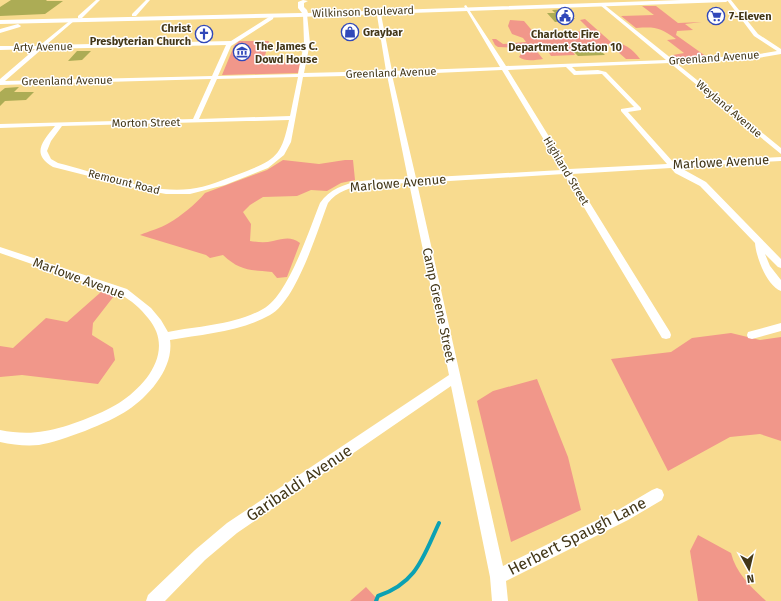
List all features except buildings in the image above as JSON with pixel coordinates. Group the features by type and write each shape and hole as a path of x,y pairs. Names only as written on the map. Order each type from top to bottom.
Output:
{"main road":[{"name":"Remount Road","path":"305,0 307,3 307,9 305,13"},
{"path":"601,3 648,0"},
{"name":"Wilkinson Boulevard","path":"0,21 80,17 305,13 728,0"},
{"name":"Wilkinson Boulevard","path":"467,7 601,3"},
{"name":"Wilkinson Boulevard","path":"27,19 72,20 272,16 305,13"},
{"path":"0,30 27,19"},
{"path":"0,30 30,23 53,20"},
{"path":"0,21 4,24 0,30"}],"street":[{"path":"80,17 98,0"},
{"path":"134,16 148,0"},
{"path":"728,0 756,35 781,52"},
{"path":"735,0 753,21"},
{"path":"708,1 726,3 735,8"},
{"name":"Weyland Avenue","path":"601,3 781,152"},
{"name":"Highland Street","path":"467,7 666,336"},
{"name":"Camp Greene Street","path":"378,10 389,73 498,577 500,601"},
{"name":"Remount Road","path":"60,125 46,142 44,148 46,158 53,163 153,190 176,192 207,188 253,172 273,162 286,147 307,43 305,13"},
{"path":"195,121 231,44 272,16"},
{"path":"0,82 72,20"},
{"path":"757,26 763,34 774,43 781,46"},
{"name":"Arty Avenue","path":"0,48 231,44"},
{"name":"Greenland Avenue","path":"0,82 301,76 504,69 749,58 781,52"},
{"path":"568,66 574,73 604,73 639,109 623,110 678,172 703,184 781,265"},
{"name":"Morton Street","path":"0,126 292,118"},
{"name":"Marlowe Avenue","path":"0,250 124,292 147,310 161,329 164,337 241,322 267,312 285,296 324,203 337,190 353,185 781,159"},
{"path":"759,243 762,262 781,287"},
{"path":"752,335 781,327"},
{"path":"0,436 14,439 51,437 108,416 138,395 157,371 163,358 165,348 164,337"},
{"name":"Garibaldi Avenue","path":"154,601 200,555 232,528 455,377"},
{"name":"Herbert Spaugh Lane","path":"498,577 622,515 657,495"}],"shaded area":[{"path":"642,6 656,6 678,23 702,22 685,24 693,30 677,31 676,35 707,57 675,59 673,55 684,53 667,40 676,39 657,29 636,28 621,16 654,15"},
{"path":"585,19 611,42 620,43 627,47 640,59 626,59 609,44 592,45 595,46 591,48 587,47 587,45 582,45 585,48 571,49 575,55 551,56 545,47 536,47 535,49 543,59 527,60 519,57 521,54 529,51 527,48 498,47 492,39 496,39 503,44 526,42 523,38 512,34 508,26 510,20 524,21 535,34 587,31 589,29 580,20"},
{"path":"239,41 269,41 263,63 298,62 300,63 298,73 222,75 234,46"},
{"path":"283,160 319,164 353,160 355,180 341,183 327,191 311,190 297,196 263,197 250,205 243,212 251,224 250,241 267,242 293,239 300,243 287,277 277,278 272,272 251,270 240,267 223,255 210,258 206,255 140,235 174,220 205,193 267,170"},
{"path":"101,292 114,296 93,323 92,335 113,348 115,360 98,384 22,375 0,377 0,346 13,348 46,318 67,322"},
{"path":"731,333 760,340 781,337 781,441 760,434 730,437 668,471 611,359 671,352 692,338"},
{"path":"537,379 568,457 581,510 511,542 477,401 493,391"},
{"path":"698,535 731,553 740,573 766,601 698,601 690,551"},
{"path":"366,587 379,601 350,601"}],"waterway":[{"path":"376,601 378,596 391,591 402,584 410,576 423,558 439,523"}],"place":[{"name":"Charlotte Fire Department Station 10","path":"565,16"},
{"name":"7-Eleven","path":"716,16"},
{"name":"Graybar","path":"350,32"},
{"name":"Christ Presbyterian Church","path":"204,34"},
{"name":"The James C. Dowd House","path":"242,52"}]}
